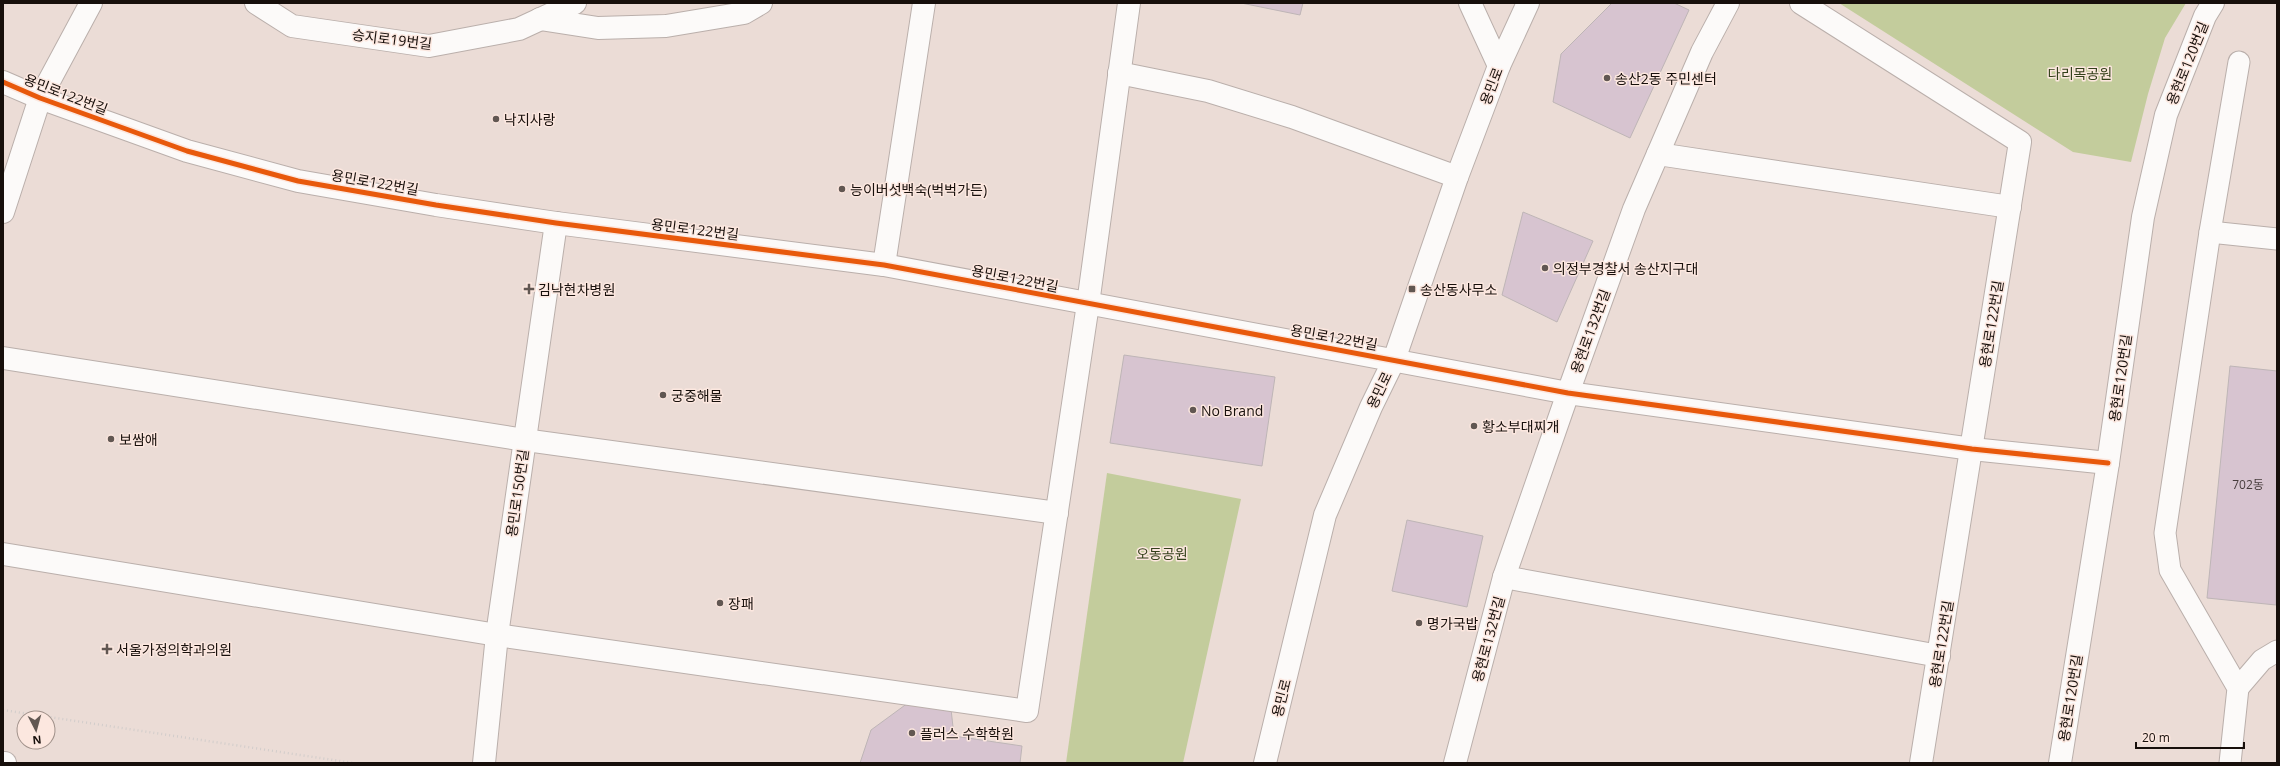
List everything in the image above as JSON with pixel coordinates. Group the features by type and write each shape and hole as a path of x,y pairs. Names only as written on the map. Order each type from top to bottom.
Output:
{"street":[{"path":"3,212 40,98 91,3"},
{"name":"승지로19번길","path":"256,3 292,26 429,46 519,29 574,3"},
{"path":"540,19 598,28 666,26 744,13 761,3"},
{"path":"884,265 924,3"},
{"path":"3,554 498,635 1027,711 1088,304 1129,3"},
{"path":"1470,3 1499,66"},
{"name":"용민로","path":"1266,763 1325,516 1371,407 1394,360 1457,177 1499,66 1528,3"},
{"name":"용현로132번길","path":"1455,763 1504,577 1568,393 1634,210 1702,52 1728,3"},
{"name":"용현로122번길","path":"1801,3 2020,142 1921,763"},
{"name":"용현로120번길","path":"2060,763 2108,463 2143,217 2164,122 2205,16 2213,3"},
{"path":"1119,73 1208,91 1292,117 1457,177"},
{"name":"용민로122번길","path":"3,82 40,98 187,151 298,180 436,205 556,223 884,265 1568,393 1972,449 2108,463"},
{"path":"1658,154 2010,207"},
{"name":"용민로150번길","path":"484,763 498,635 556,223"},
{"path":"3,358 525,440 1057,514"},
{"path":"1504,577 1939,656"}],"lane":[{"path":"2238,688 2170,570 2165,533 2210,232 2239,62"},
{"path":"2210,232 2277,239"},
{"path":"2230,763 2238,688 2262,660 2277,651"}],"path":[{"path":"3,710 353,763"}],"green space":[{"name":"다리목공원","path":"1839,3 2186,3 2165,38 2148,94 2131,162 2073,152"},
{"name":"오동공원","path":"1107,473 1241,499 1183,763 1066,763"}],"building":[{"path":"1241,3 1303,3 1300,15"},
{"name":"송산2동 주민센터","path":"1612,3 1674,3 1689,10 1630,138 1553,102 1561,54"},
{"name":"의정부경찰서 송산지구대","path":"1523,212 1593,241 1557,322 1502,295"},
{"name":"No Brand","path":"1124,355 1275,377 1262,466 1110,443"},
{"path":"2230,366 2277,371 2276,605 2207,598"},
{"path":"1407,520 1483,536 1467,607 1392,591"},
{"name":"플러스 수학학원","path":"912,700 951,709 954,736 1022,746 1020,763 860,763 871,730"}],"cycle path":[{"path":"3,82 40,98 187,151 298,181 436,205 556,223 884,265 1568,393 1972,449 2108,463"}],"place":[{"name":"송산2동 주민센터","path":"1607,78"},
{"name":"낙지사랑","path":"496,119"},
{"name":"능이버섯백숙(벅벅가든)","path":"842,189"},
{"name":"의정부경찰서 송산지구대","path":"1545,268"},
{"name":"김낙현차병원","path":"529,289"},
{"name":"송산동사무소","path":"1412,289"},
{"name":"궁중해물","path":"663,395"},
{"name":"No Brand","path":"1193,410"},
{"name":"황소부대찌개","path":"1474,426"},
{"name":"보쌈애","path":"111,439"},
{"name":"장패","path":"720,603"},
{"name":"명가국밥","path":"1419,623"},
{"name":"서울가정의학과의원","path":"107,649"},
{"name":"플러스 수학학원","path":"912,733"}]}
